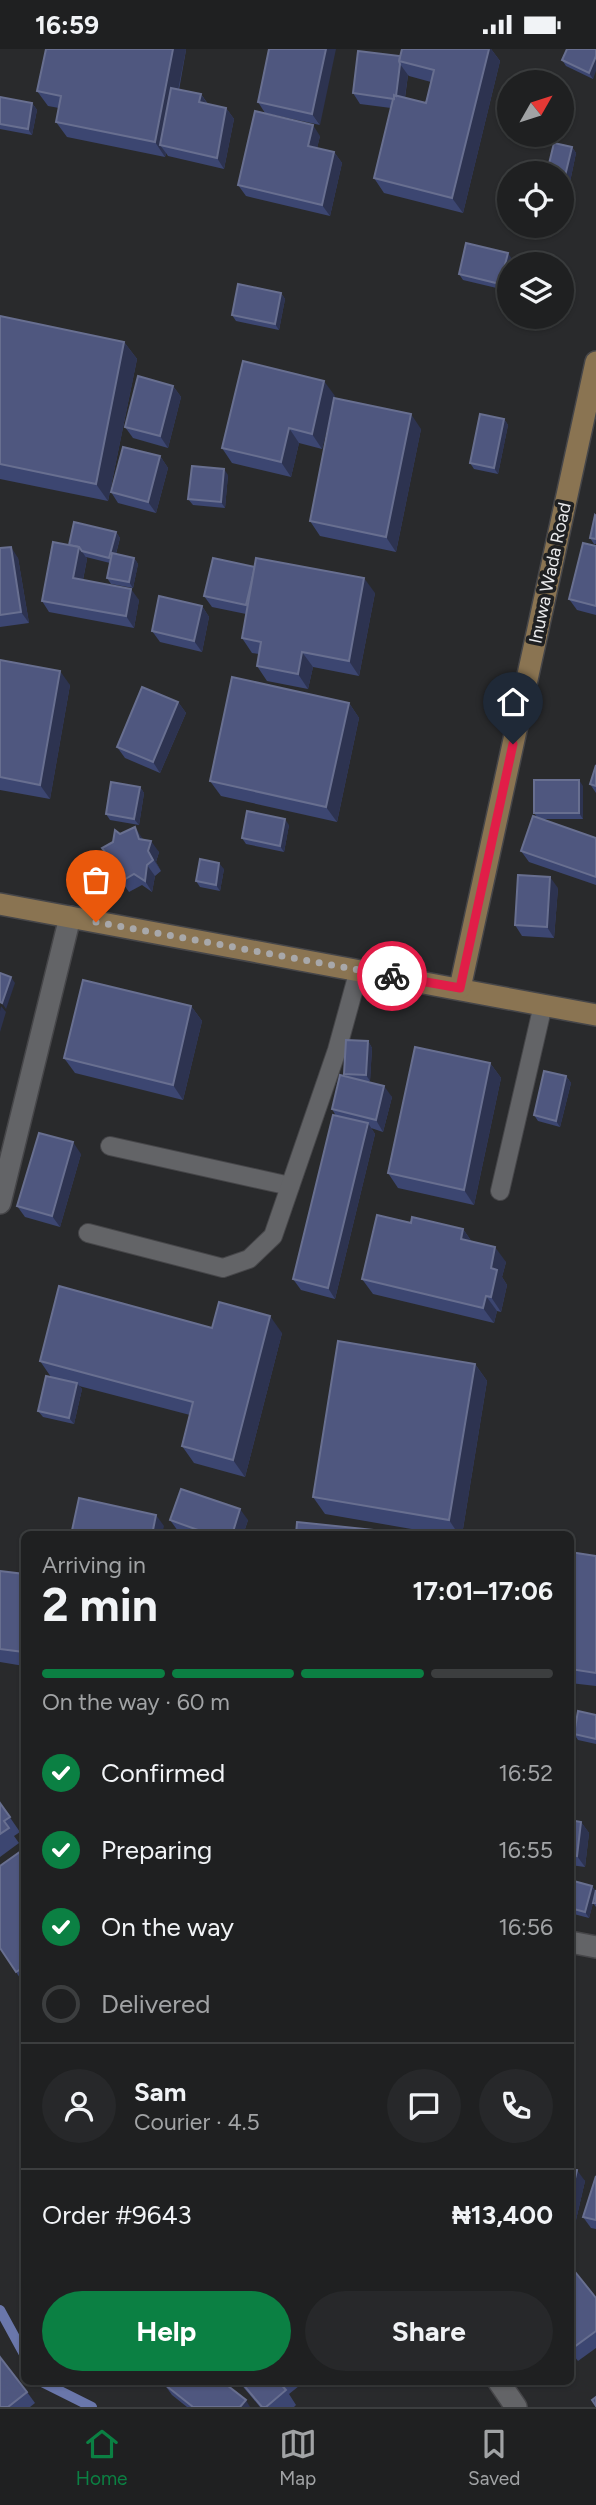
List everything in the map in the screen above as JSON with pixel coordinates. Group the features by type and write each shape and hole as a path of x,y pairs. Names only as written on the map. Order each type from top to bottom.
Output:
{"street":[{"name":"Inuwa Wada Road","path":"460,988 596,362"},
{"path":"0,904 596,1015"},
{"path":"0,1203 70,917"},
{"path":"574,1943 596,1947"},
{"path":"501,2385 516,2407"}],"lane":[{"path":"88,1233 223,1268 249,1259 273,1236 337,1050 359,970"},
{"path":"500,1191 543,1005"},
{"path":"110,1146 290,1186"}],"building":[{"path":"46,49 173,49 155,142 56,122 61,96 37,91"},
{"path":"269,49 326,49 312,114 258,102"},
{"path":"402,49 489,49 452,198 374,178 394,95 426,103 434,70 399,61"},
{"path":"567,49 596,49 589,73 562,60"},
{"path":"358,51 400,56 394,99 353,93"},
{"path":"171,88 201,94 199,102 226,108 217,158 160,145"},
{"path":"0,97 32,103 28,129 0,124"},
{"path":"255,111 313,125 308,146 334,152 322,205 238,185"},
{"path":"553,147 572,147 569,161 550,161"},
{"path":"466,243 504,252 497,252 497,283 459,274"},
{"path":"238,284 281,293 275,324 232,315"},
{"path":"0,316 124,342 96,484 0,464"},
{"path":"243,361 324,381 312,434 289,428 281,462 222,448"},
{"path":"138,376 173,386 160,436 125,427"},
{"path":"334,398 411,414 386,537 310,521"},
{"path":"480,414 504,419 494,468 470,463"},
{"path":"123,447 160,456 148,502 111,492"},
{"path":"192,466 224,469 221,502 188,499"},
{"path":"596,516 596,539 590,538"},
{"path":"74,522 116,532 109,558 69,545"},
{"path":"53,542 79,547 73,578 131,589 126,616 42,601"},
{"path":"583,543 596,546 596,606 569,599"},
{"path":"11,547 21,612 0,615 0,548"},
{"path":"112,553 134,558 129,582 107,578"},
{"path":"213,558 255,567 246,605 204,596"},
{"path":"256,558 364,578 349,661 302,652 298,674 257,666 261,642 242,638"},
{"path":"159,596 202,606 194,641 152,631"},
{"path":"0,660 60,671 40,785 0,777"},
{"path":"232,677 349,703 326,807 210,781"},
{"path":"142,687 178,702 153,762 117,747"},
{"path":"596,765 596,786 590,784"},
{"path":"534,780 579,780 579,813 534,813"},
{"path":"111,782 140,787 134,819 106,814"},
{"path":"247,811 285,819 280,846 242,838"},
{"path":"533,816 596,838 596,877 521,851"},
{"path":"135,827 139,839 151,841 148,851 153,860 147,865 145,881 134,874 122,881 115,871 105,867 108,856 102,848 113,842 115,830 120,834"},
{"path":"200,859 219,863 216,885 196,881"},
{"path":"518,875 550,877 547,927 515,925"},
{"path":"0,973 11,977 2,1003 0,1002"},
{"path":"83,980 191,1006 173,1085 64,1058"},
{"path":"346,1040 368,1041 366,1075 344,1074"},
{"path":"415,1047 490,1063 464,1190 388,1173"},
{"path":"544,1071 566,1076 556,1121 534,1115"},
{"path":"340,1075 384,1086 376,1120 332,1109"},
{"path":"333,1115 368,1123 328,1288 293,1279"},
{"path":"39,1133 73,1142 52,1216 17,1206"},
{"path":"377,1215 411,1223 412,1217 463,1229 461,1239 495,1247 491,1268 497,1270 491,1297 486,1296 483,1308 362,1279"},
{"path":"59,1286 212,1328 219,1302 270,1316 233,1460 182,1446 193,1402 40,1361"},
{"path":"338,1341 475,1364 449,1520 313,1497"},
{"path":"46,1376 77,1383 69,1418 38,1411"},
{"path":"181,1489 240,1509 233,1531 201,1531 170,1520"},
{"path":"79,1498 156,1515 153,1531 72,1531"},
{"path":"297,1522 384,1531 296,1531"},
{"path":"574,1553 596,1556 596,1673 574,1670"},
{"path":"0,1571 21,1574 21,1652 0,1649"},
{"path":"578,1711 596,1715 596,1739 574,1734"},
{"path":"0,1803 10,1817 4,1821 9,1828 0,1834"},
{"path":"574,1821 581,1822 577,1856 574,1856"},
{"path":"21,1851 21,1969 16,1972 0,1948 0,1866"},
{"path":"574,1881 592,1886 585,1912 574,1909"},
{"path":"596,2176 596,2220 583,2217"},
{"path":"576,2273 596,2298 596,2331 574,2347"},
{"path":"0,2357 27,2392 8,2407 0,2407"},
{"path":"165,2385 227,2385 246,2400 240,2407 193,2407"},
{"path":"244,2385 282,2385 286,2390 266,2407 262,2407"}],"waterway":[{"path":"0,2310 21,2348"},
{"path":"48,2385 92,2407"}],"way so far":[{"path":"96,922 392,976"}],"route":[{"path":"392,976 460,988 513,744"}]}
